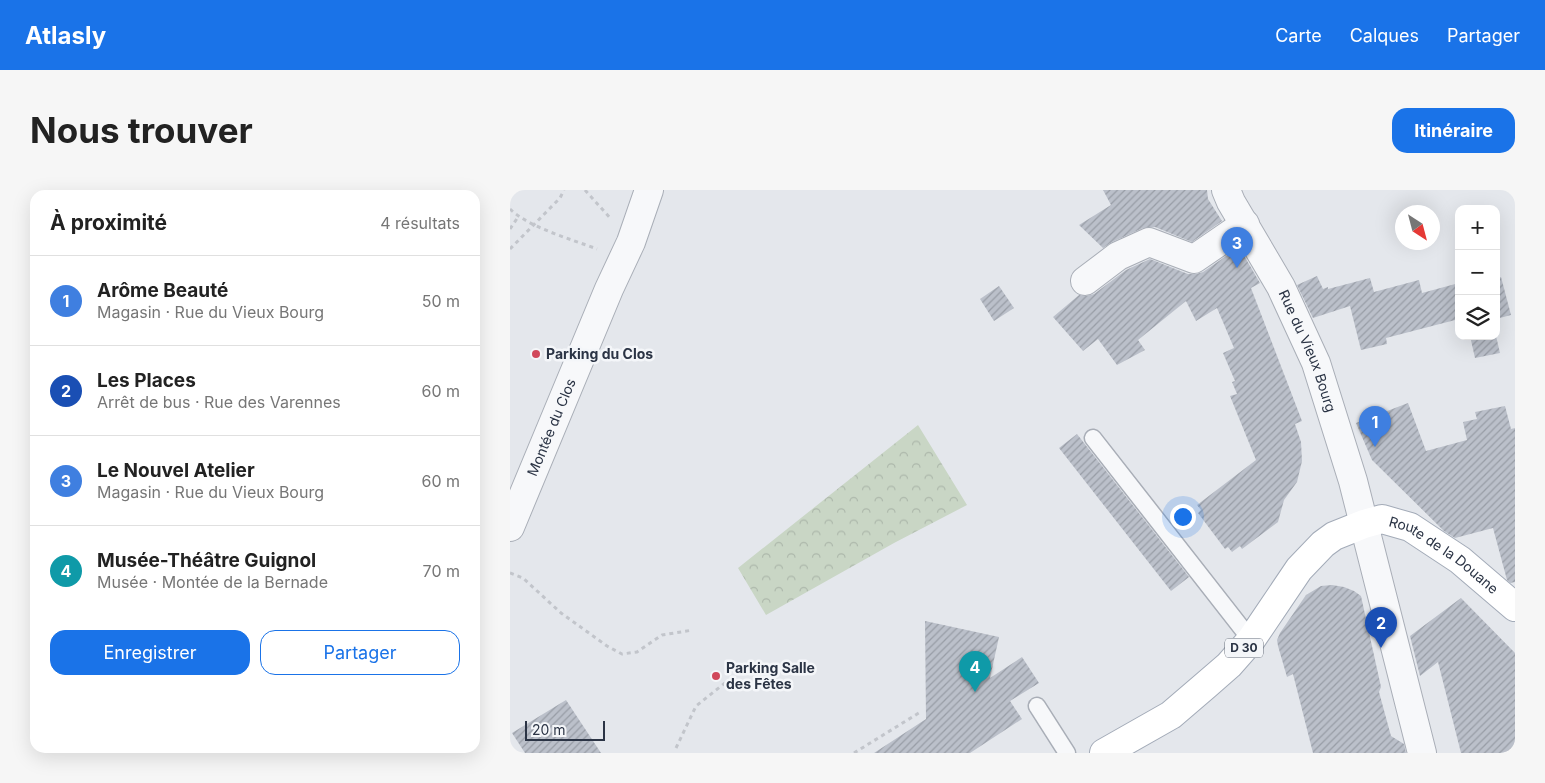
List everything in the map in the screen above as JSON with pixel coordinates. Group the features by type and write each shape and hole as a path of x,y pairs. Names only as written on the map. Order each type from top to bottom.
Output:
{"main road":[{"name":"Route de la Douane","path":"1364,524 1382,519 1410,527 1460,560 1515,607"},
{"name":"D 30","path":"1104,753 1171,715 1230,665 1251,640 1299,569 1317,550 1334,536 1364,524"}],"street":[{"name":"Montée du Clos","path":"510,527 609,289 627,251 649,190"},
{"name":"Rue du Vieux Bourg","path":"1226,190 1231,202 1281,287 1316,363 1353,481 1422,753"},
{"path":"1085,281 1118,256 1149,242 1194,259 1244,224"}],"lane":[{"path":"1093,438 1251,640"},
{"path":"1037,706 1067,753"}],"path":[{"path":"510,249 560,198 564,190"},
{"path":"585,190 627,251"},
{"path":"510,209 518,217 534,225 627,251"},
{"path":"510,228 518,217"},
{"path":"510,573 522,578 561,613 599,641 622,654 637,652 662,635 693,630"},
{"path":"676,748 696,706 725,683"},
{"path":"854,753 922,711"}],"green space":[{"path":"918,425 967,505 894,543 766,615 738,568"}],"building":[{"path":"1103,190 1207,190 1208,199 1222,221 1192,242 1155,227 1143,228 1103,248 1079,225 1111,205"},
{"path":"1239,247 1260,283 1251,288 1302,421 1295,424 1301,442 1302,461 1297,482 1284,500 1278,522 1242,549 1240,546 1232,552 1228,547 1225,549 1198,513 1201,510 1197,505 1256,460 1230,396 1237,394 1232,382 1235,381 1223,353 1234,348 1217,308 1196,321 1186,301 1138,340 1145,350 1117,365 1098,339 1083,351 1053,317 1079,295 1094,294 1126,270 1150,259 1188,274 1196,274 1203,272"},
{"path":"1317,276 1323,289 1370,278 1374,292 1419,280 1422,293 1455,284 1455,320 1386,338 1387,344 1361,350 1350,306 1313,318 1297,285"},
{"path":"1500,277 1511,315 1500,318 1500,295"},
{"path":"999,286 1014,308 994,321 980,299"},
{"path":"1471,340 1497,340 1500,353 1475,358"},
{"path":"1408,403 1426,451 1467,440 1463,422 1477,419 1475,412 1505,406 1511,429 1515,428 1515,582 1510,583 1507,580 1493,528 1455,538 1444,531 1372,460 1356,423"},
{"path":"1077,434 1189,577 1171,591 1059,448"},
{"path":"1321,586 1344,587 1361,596 1381,687 1379,692 1391,736 1404,744 1406,753 1313,753 1293,674 1287,677 1277,640 1306,595"},
{"path":"1461,598 1515,653 1515,753 1461,753 1438,662 1420,676 1410,636"},
{"path":"925,621 999,637 990,678 1022,657 1039,683 1010,701 1022,719 970,753 874,753 926,719"},
{"path":"566,700 601,753 525,753 512,733"}],"place":[{"name":"Le Nouvel Atelier","path":"1237,268"},
{"name":"Parking du Clos","path":"536,354"},
{"name":"Arôme Beauté","path":"1375,447"},
{"name":"Les Places","path":"1381,648"},
{"name":"Parking Salle des Fêtes","path":"716,676"},
{"name":"Musée-Théâtre Guignol","path":"975,692"}]}
